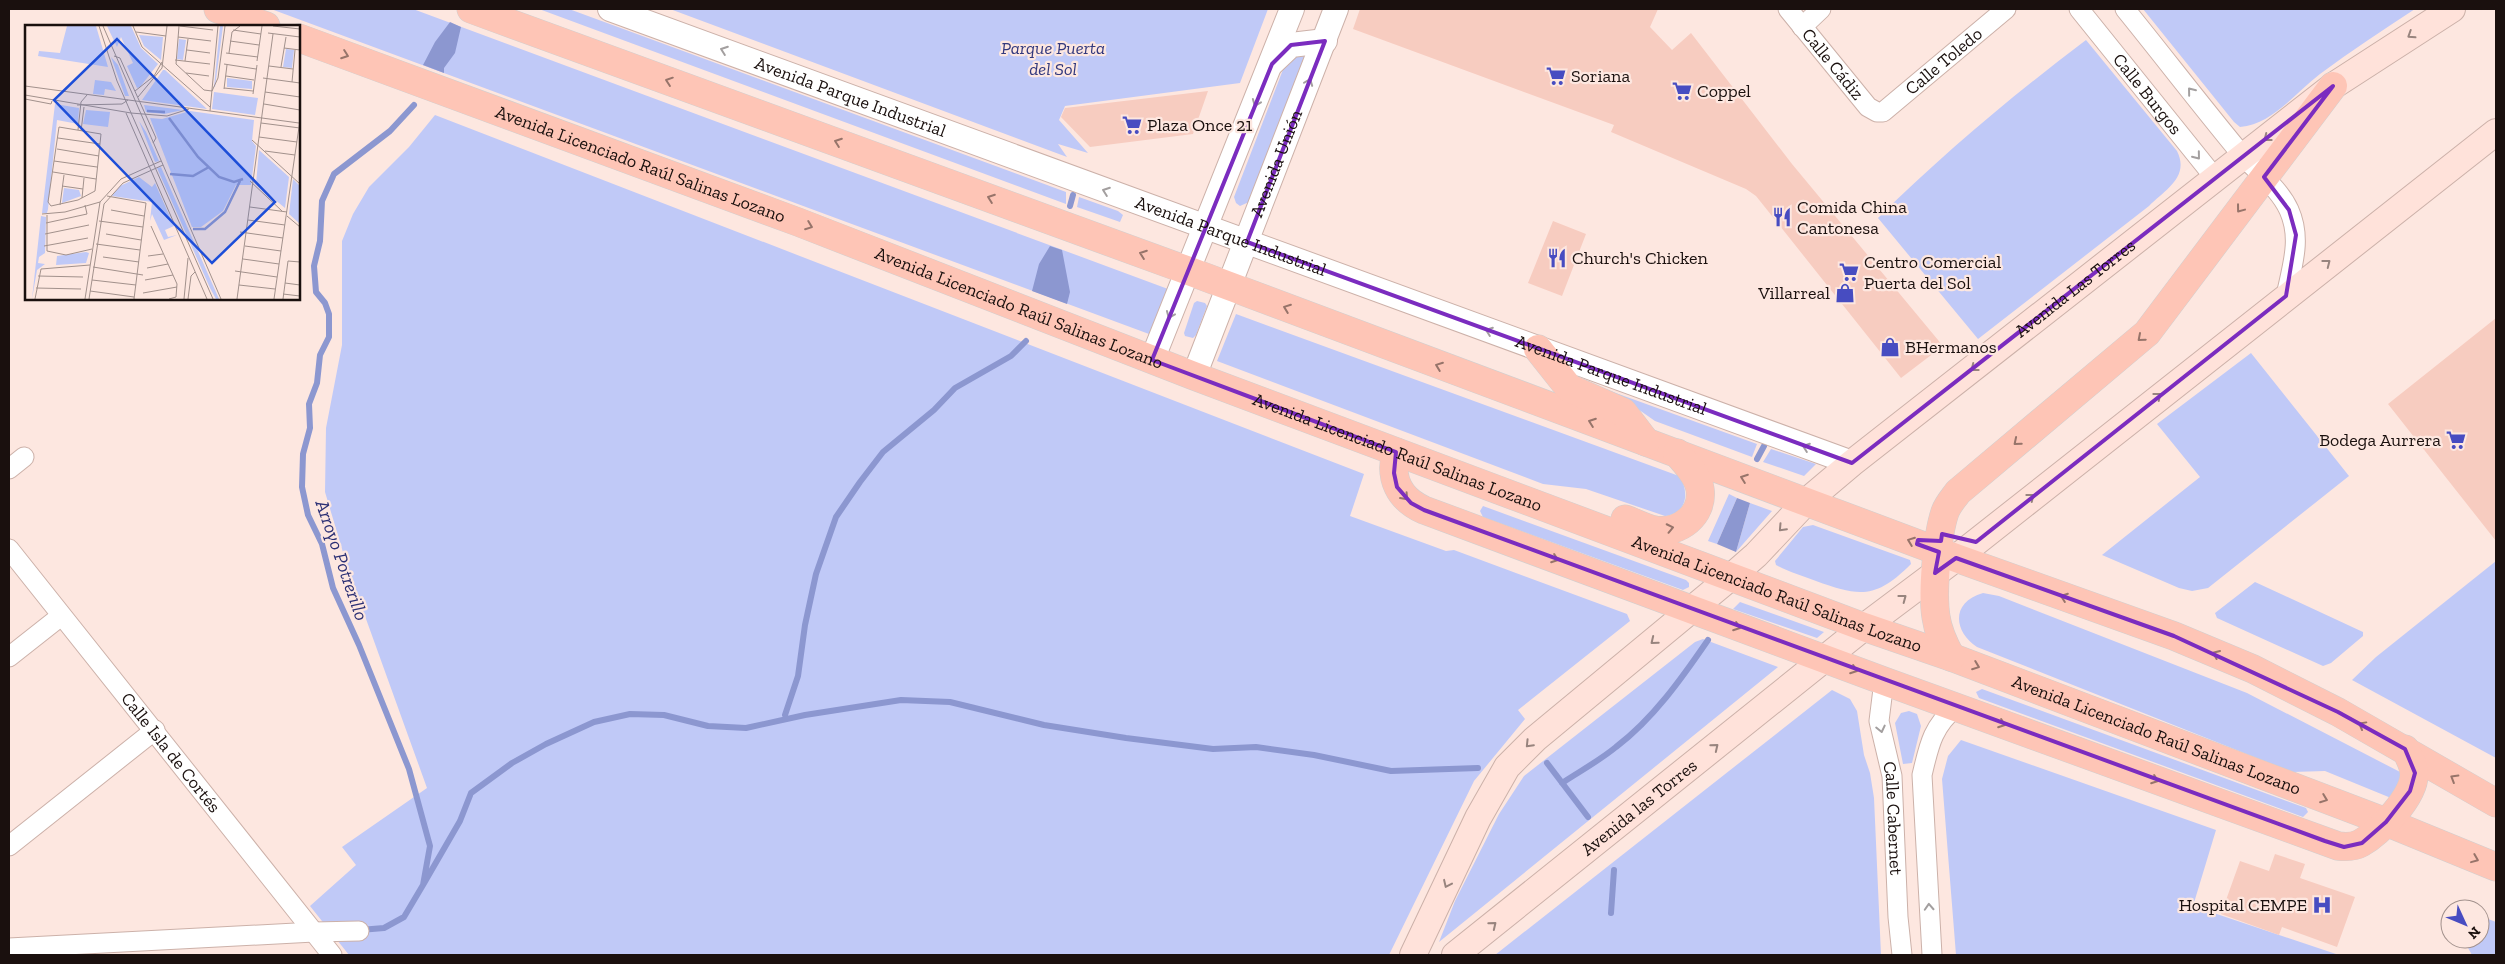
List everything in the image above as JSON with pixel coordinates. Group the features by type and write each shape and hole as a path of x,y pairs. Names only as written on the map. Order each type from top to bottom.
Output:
{"main road":[{"path":"218,9 263,25"},
{"path":"471,9 1189,271 1646,442 1950,551 2174,636 2253,669 2405,749 2496,803"},
{"name":"Avenida Las Torres","path":"1692,610 1756,555 1807,501 1852,463 2333,86 2452,9"},
{"name":"Avenida Licenciado Raúl Salinas Lozano","path":"300,38 798,222 1152,360 1521,499 1732,576 1864,627 1951,657 2386,822 2496,867"},
{"path":"1951,657 1942,641 1936,616 1950,551 1946,511 1958,492 2147,333 2333,86"},
{"path":"1824,659 1864,627 1950,551 2286,296 2496,132"},
{"path":"1538,349 1569,388 1623,412 1646,442"},
{"path":"1396,452 1394,473 1398,487 1406,499 1417,507 1824,659 2338,846 2344,847 2362,843 2386,822 2404,800 2414,780 2413,766 2405,749"},
{"path":"1521,499 1559,500 1595,508 1655,530 1669,529 1690,520 1696,513 1700,499 1700,488 1692,471 1677,453"},
{"path":"1413,955 1478,818 1507,767 1535,739 1692,610"},
{"name":"Avenida las Torres","path":"1454,955 1824,659"}],"street":[{"name":"Avenida Parque Industrial","path":"610,9 1852,463"},
{"path":"1152,360 1272,64 1292,9"},
{"path":"1305,9 1305,22 1314,35 1325,41"},
{"name":"Avenida Unión","path":"1194,376 1336,9"},
{"name":"Calle Cádiz","path":"1788,9 1868,107 1877,112 1883,112"},
{"path":"1802,27 1820,9"},
{"name":"Calle Toledo","path":"1883,112 2006,9"},
{"name":"Calle Burgos","path":"2079,9 2215,178"},
{"name":"Calle Burgos","path":"2125,9 2289,210 2296,235 2296,248 2286,296"},
{"path":"1272,64 1291,45 1325,41"},
{"path":"9,469 24,457"},
{"name":"Calle Isla de Cortés","path":"9,549 332,955"},
{"path":"9,657 62,616"},
{"name":"Calle Cabernet","path":"1884,681 1879,721 1892,776 1898,917 1902,955"},
{"name":"Calle Cabernet","path":"1932,955 1922,775 1928,748 1935,730 1940,722 1956,707"},
{"path":"9,846 154,730"},
{"path":"1892,776 1922,775"},
{"path":"9,948 314,932 359,932"}],"highlighted area":[{"path":"1325,41 1247,242 1852,463 2333,86 2264,177 2289,210 2296,235 2286,296 1976,542 1942,534 1941,541 1918,540 1917,544 1939,552 1935,573 1956,558 2174,636 2338,712 2405,749 2415,773 2410,791 2386,822 2362,843 2344,847 2325,841 1424,510 1411,503 1397,487 1394,473 1396,452 1152,360 1272,64 1291,45"}],"green space":[{"path":"271,9 413,9 1168,289 1149,334"},
{"path":"539,9 569,9 1066,192 1066,204"},
{"name":"Parque Puerta del Sol","path":"670,9 1268,9 1240,83 1065,106 1059,120 1088,153 1058,144 1067,157"},
{"path":"2143,9 2415,9 2320,74 2273,114 2252,125 2240,127"},
{"path":"2086,40 2177,151 2180,160 2178,176 2149,206 1978,339 1878,218 1979,126"},
{"path":"1309,48 1249,202 1240,206 1236,203 1234,197 1289,54"},
{"path":"435,115 1364,474 1350,516 1446,551 1454,550 1627,614 1630,621 1518,710 1525,719 1474,781 1389,955 349,955 310,906 356,865 342,847 427,788 348,569 325,492 326,428 342,345 342,241 353,214 369,187 409,147"},
{"path":"1079,197 1118,211 1123,215 1120,222 1077,207"},
{"path":"1197,301 1205,303 1207,306 1196,335 1193,338 1185,336 1184,333 1194,303"},
{"path":"1236,314 1679,476 1685,488 1682,506 1678,511 1665,516 1586,489 1543,484 1217,361"},
{"path":"2251,353 2349,476 2208,588 2192,591 2179,588 2102,555 2200,477 2157,424"},
{"path":"1577,379 1757,444 1752,457 1655,421 1625,400"},
{"path":"1771,449 1816,464 1804,476 1763,462"},
{"path":"1729,494 1737,498 1717,544 1708,541"},
{"path":"1750,503 1772,511 1736,552"},
{"path":"1483,506 1686,580 1689,583 1689,587 1683,590 1483,517 1480,511"},
{"path":"1813,525 1910,560 1911,564 1888,584 1867,592 1844,590 1776,565 1775,561 1803,527"},
{"path":"2496,561 2496,758 2352,680 2376,657"},
{"path":"2255,582 2363,632 2363,636 2331,663 2323,666 2217,618 2215,613"},
{"path":"1983,593 1999,596 2247,693 2404,774 2391,798 2325,771 2292,772 1977,647 1963,633 1959,617 1965,603"},
{"path":"1740,602 1824,632 1817,638 1733,609"},
{"path":"1703,639 1778,667 1439,942 1455,901 1499,814 1524,776 1695,642"},
{"path":"1982,689 2306,808 2308,812 2303,817 1979,698 1976,692"},
{"path":"1832,690 1850,699 1857,711 1864,755 1870,773 1874,798 1881,955 1495,955"},
{"path":"1909,711 1917,714 1921,726 1912,763 1903,764 1895,723 1901,713"},
{"path":"1961,740 2216,830 2193,906 2339,955 1956,955 1942,779 1948,756"},
{"path":"2490,920 2496,922 2496,955 2472,955 2469,949 2490,949"}],"shaded area":[{"path":"450,22 461,27 455,53 444,68 444,73 423,65 435,42"},
{"path":"1050,246 1062,250 1070,292 1067,304 1032,291 1039,264"},
{"path":"1737,498 1750,503 1736,552 1717,544"}],"building":[{"path":"1360,9 1658,9 1650,27 1672,50 1691,33 1792,164 1943,346 1901,378 1756,196 1746,189 1611,132 1614,125 1353,29"},
{"name":"Plaza Once 21","path":"1208,91 1193,134 1090,147 1061,117 1065,108"},
{"name":"Church's Chicken","path":"1553,221 1586,234 1562,296 1528,283"},
{"name":"Bodega Aurrera","path":"2496,318 2496,541 2388,404"},
{"path":"2275,854 2305,864 2300,878 2355,897 2337,947 2282,927 2279,935 2221,914 2240,861 2269,871"}],"waterway":[{"name":"Arroyo Potrerillo","path":"360,930 384,928 404,917 423,885 430,846 409,769 359,645 333,588 322,544 308,515 302,487 303,454 310,428 309,404 317,383 320,355 329,337 329,314 325,303 316,292 314,266 320,241 322,201 334,174 390,131 414,105"},
{"path":"1070,206 1073,195"},
{"path":"785,715 798,676 805,625 816,574 836,517 883,452 934,410 955,388 1011,356 1026,341"},
{"path":"1757,459 1764,446"},
{"path":"1562,783 1610,752 1630,736 1655,711 1708,640"},
{"path":"423,885 460,821 471,793 512,763 546,744 594,722 630,714 664,715 708,726 746,728 805,715 901,700 950,702 1044,725 1213,749 1256,747 1314,755 1391,771 1478,768"},
{"path":"1547,763 1588,817"},
{"path":"1611,913 1614,870"}],"place":[{"name":"Soriana","path":"1556,76"},
{"name":"Coppel","path":"1682,91"},
{"name":"Plaza Once 21","path":"1132,125"},
{"name":"Comida China Cantonesa","path":"1782,217"},
{"name":"Church's Chicken","path":"1557,258"},
{"name":"Centro Comercial Puerta del Sol","path":"1849,272"},
{"name":"Villarreal","path":"1845,293"},
{"name":"BHermanos","path":"1890,347"},
{"name":"Bodega Aurrera","path":"2456,440"},
{"name":"Hospital CEMPE","path":"2322,905"}]}
